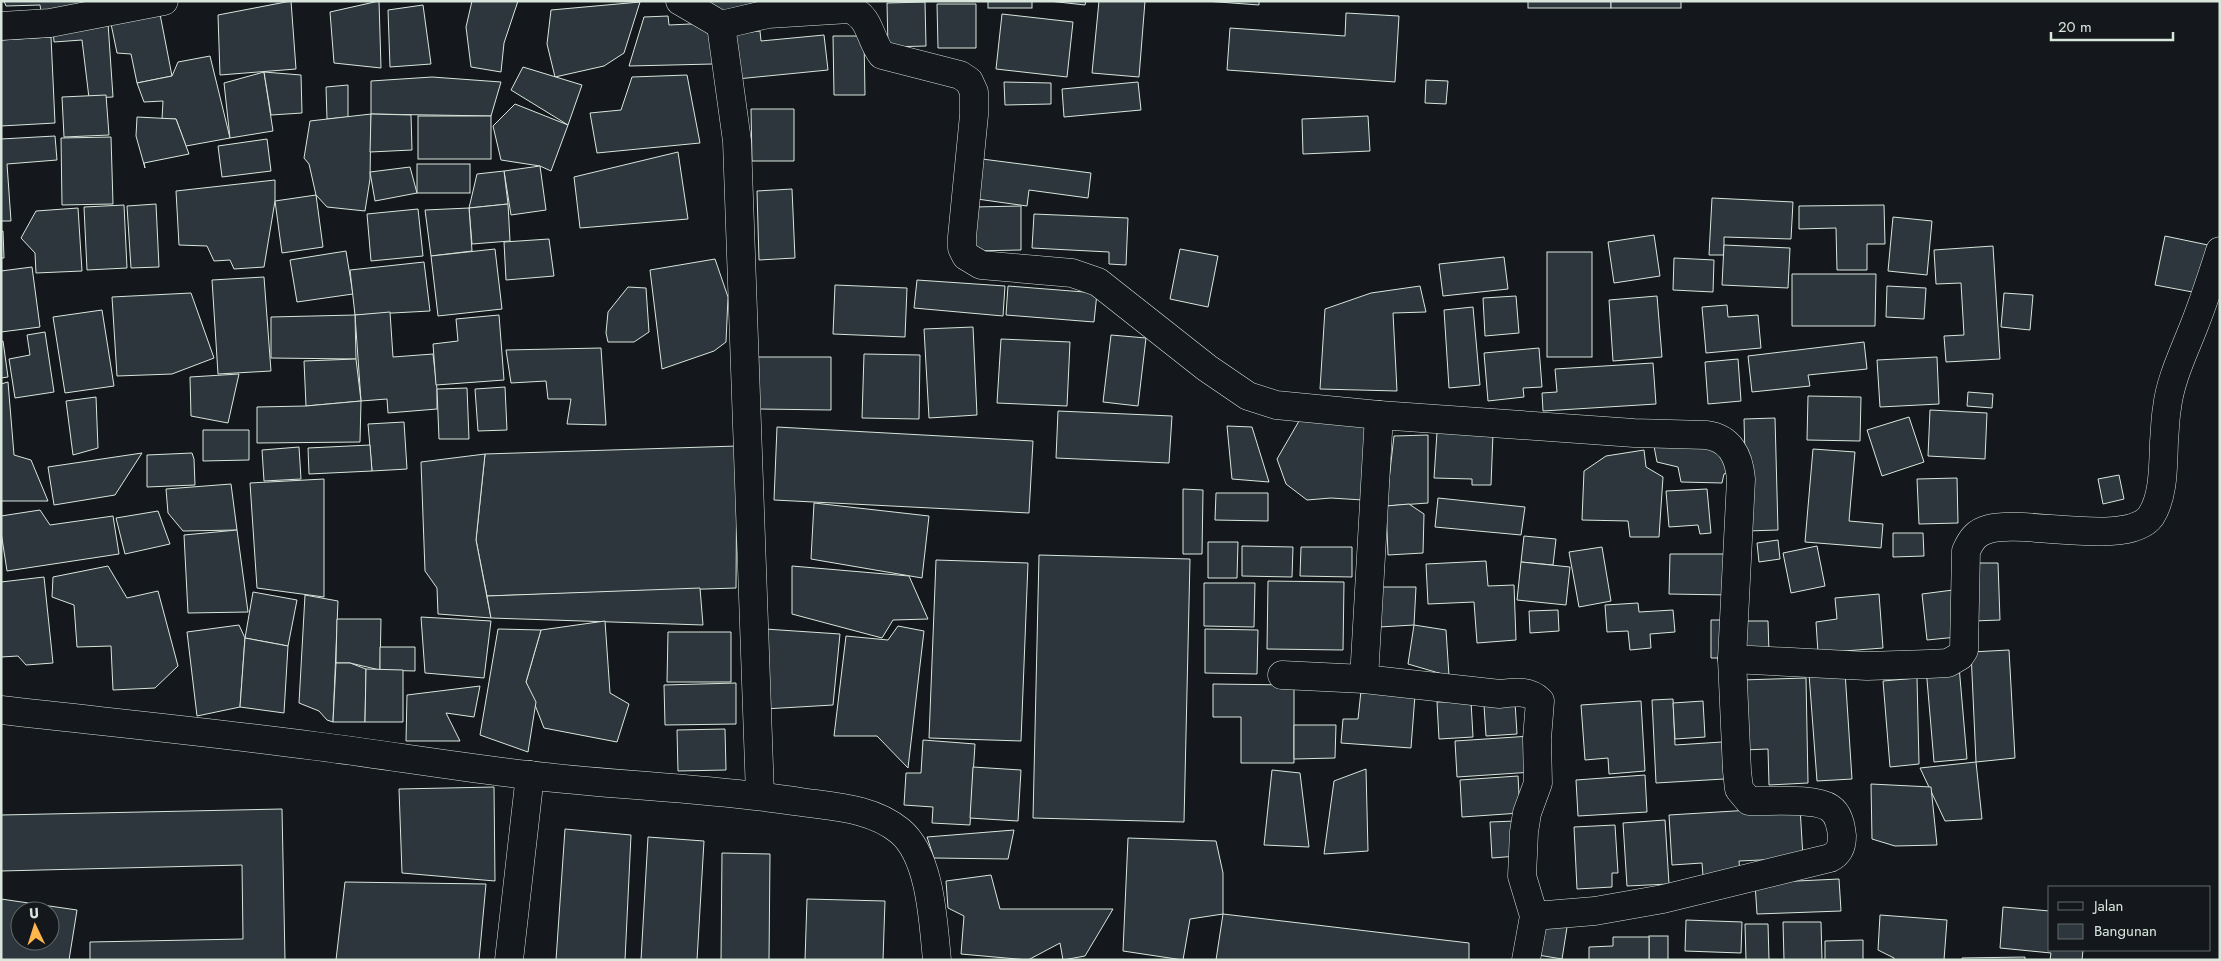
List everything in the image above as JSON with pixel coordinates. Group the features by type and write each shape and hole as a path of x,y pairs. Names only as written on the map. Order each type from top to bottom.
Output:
{"street":[{"path":"1,26 50,23 164,1"},
{"path":"680,1 721,25 768,14 849,9 858,12 865,18 872,39 882,55 960,75 969,82 974,92 974,115 962,237 962,248 966,256 981,266 1072,273 1098,282 1207,368 1248,396 1276,404 1379,415 1634,433 1716,436 1732,447 1740,468 1741,479 1732,659 1739,789 1749,801 1812,802 1830,808 1838,818 1841,831 1842,842 1838,853 1830,858 1663,899 1595,911 1534,916"},
{"path":"721,25 737,140 760,795"},
{"path":"1732,659 1867,666 1948,663 1960,656 1964,650 1964,566 1966,551 1972,539 1979,533 2002,527 2113,531 2134,528 2150,517 2158,501 2167,407 2179,364 2220,251"},
{"path":"1364,679 1379,415"},
{"path":"1282,675 1364,679 1500,694 1522,692 1540,701 1537,739 1538,783 1526,813 1522,876 1534,916 1526,960"},
{"path":"1,710 313,746 530,775 760,795 857,810 881,818 901,832 914,846 925,879 932,914 937,960"},
{"path":"508,960 530,775"}],"building":[{"path":"4,1 103,1 42,18 40,5 6,6"},
{"path":"291,1 296,69 220,75 218,15"},
{"path":"379,1 381,68 334,63 330,12"},
{"path":"472,1 518,1 504,43 501,72 471,67 466,27"},
{"path":"704,1 759,1 759,6 724,11"},
{"path":"988,1 1032,1 1032,8 988,8"},
{"path":"1049,1 1086,1 1085,5"},
{"path":"1099,1 1145,1 1139,77 1092,73"},
{"path":"1205,1 1259,1 1259,5"},
{"path":"1528,1 1611,1 1611,8 1528,8"},
{"path":"1611,1 1681,1 1681,8 1611,8"},
{"path":"640,2 624,53 604,66 555,77 547,44 551,10"},
{"path":"925,2 926,46 888,47 887,3"},
{"path":"937,4 976,4 976,48 938,48"},
{"path":"423,5 431,64 390,67 388,10"},
{"path":"159,9 172,76 137,83 131,54 117,53 110,19"},
{"path":"1346,13 1399,16 1395,82 1227,70 1230,28 1345,36"},
{"path":"1002,14 1073,22 1067,77 996,69"},
{"path":"668,16 669,25 712,23 713,64 629,66 644,17"},
{"path":"108,23 113,97 89,98 82,40 54,42 53,27"},
{"path":"760,31 761,41 824,35 828,70 737,79 732,34"},
{"path":"833,36 864,36 865,95 834,95"},
{"path":"51,37 55,123 1,126 1,40"},
{"path":"210,56 230,138 186,146 176,119 162,119 163,101 144,102 137,83 172,76 178,62"},
{"path":"523,67 582,85 568,125 511,90"},
{"path":"264,72 273,131 230,138 224,83"},
{"path":"264,72 301,75 302,113 271,115"},
{"path":"687,75 700,143 597,153 590,113 621,110 632,77"},
{"path":"432,77 501,82 491,116 371,114 371,81"},
{"path":"1426,80 1448,81 1446,104 1425,103"},
{"path":"1004,82 1051,83 1051,104 1005,105"},
{"path":"1138,82 1141,110 1064,117 1062,89"},
{"path":"348,85 348,117 327,119 326,87"},
{"path":"106,95 109,135 64,137 62,97"},
{"path":"515,104 568,125 551,171 540,166 501,160 493,126"},
{"path":"751,109 794,109 794,161 752,161"},
{"path":"371,114 370,179 365,211 327,207 316,195 309,164 304,158 310,121"},
{"path":"371,114 411,115 412,150 370,152"},
{"path":"418,116 491,116 491,159 418,159"},
{"path":"1368,116 1370,151 1303,154 1302,119"},
{"path":"137,117 176,119 189,154 144,163 145,168 136,136"},
{"path":"55,136 57,160 7,164 11,221 1,221 1,139"},
{"path":"111,137 113,204 62,205 61,138"},
{"path":"267,139 271,171 222,177 218,146"},
{"path":"678,152 688,219 580,228 574,177"},
{"path":"982,159 1091,173 1088,198 1029,190 1027,206 977,199"},
{"path":"417,164 470,164 470,193 417,193"},
{"path":"540,166 546,210 511,215 504,171"},
{"path":"410,167 417,193 375,201 370,172"},
{"path":"504,171 508,204 469,208 477,174"},
{"path":"275,180 275,201 264,267 234,269 230,260 214,261 207,246 179,245 176,191"},
{"path":"792,189 795,258 759,260 757,191"},
{"path":"316,195 323,247 282,253 275,201"},
{"path":"1712,198 1793,202 1791,239 1724,237 1724,255 1709,255"},
{"path":"156,204 159,267 131,268 127,206"},
{"path":"508,204 510,241 472,244 469,208"},
{"path":"124,205 127,268 87,270 84,207"},
{"path":"1884,205 1885,244 1867,244 1867,270 1837,270 1836,228 1799,229 1799,206"},
{"path":"1021,206 1021,250 973,251 973,207"},
{"path":"78,208 82,271 36,273 35,253 21,238 36,211"},
{"path":"469,208 472,251 431,256 425,210"},
{"path":"418,209 423,256 371,261 367,214"},
{"path":"1034,214 1128,218 1126,265 1109,264 1109,252 1032,248"},
{"path":"1893,217 1932,221 1927,275 1888,271"},
{"path":"1,231 3,231 4,258 1,258"},
{"path":"1654,235 1660,276 1614,283 1608,242"},
{"path":"2165,236 2208,245 2198,293 2155,285"},
{"path":"549,239 554,276 506,280 504,242"},
{"path":"1724,245 1790,248 1788,288 1722,285"},
{"path":"1993,246 2000,359 1946,362 1944,336 1964,335 1961,283 1936,284 1934,250"},
{"path":"495,249 502,309 438,316 431,256"},
{"path":"1180,249 1218,256 1208,307 1170,299"},
{"path":"346,251 353,294 297,302 290,260"},
{"path":"1547,252 1592,252 1592,357 1547,357"},
{"path":"1504,257 1508,289 1443,296 1439,264"},
{"path":"1674,258 1714,260 1713,292 1673,290"},
{"path":"715,259 728,297 726,342 714,351 662,369 650,270"},
{"path":"424,262 430,311 355,315 350,270"},
{"path":"32,267 40,327 1,332 1,271"},
{"path":"1792,274 1876,274 1875,326 1792,326"},
{"path":"264,277 271,371 218,374 212,280"},
{"path":"917,280 1005,286 1003,316 914,308"},
{"path":"835,285 907,288 905,337 833,334"},
{"path":"1008,286 1097,293 1094,322 1006,315"},
{"path":"1420,286 1426,312 1393,313 1397,391 1320,389 1325,309 1371,293"},
{"path":"1887,286 1926,288 1924,319 1886,317"},
{"path":"628,287 646,288 649,332 634,342 608,342 606,333 608,312"},
{"path":"191,293 214,358 172,374 117,376 112,297"},
{"path":"2004,293 2033,295 2030,330 2001,327"},
{"path":"1516,296 1519,333 1485,336 1483,298"},
{"path":"1657,296 1662,357 1613,361 1609,300"},
{"path":"1727,305 1728,317 1758,315 1761,348 1706,353 1702,307"},
{"path":"1473,307 1480,385 1449,388 1444,310"},
{"path":"102,310 114,386 65,393 53,317"},
{"path":"390,312 393,357 433,354 437,409 388,413 387,399 361,401 355,315"},
{"path":"355,315 356,359 271,358 271,317"},
{"path":"499,315 504,380 436,385 433,344 458,341 456,319"},
{"path":"973,327 977,415 929,418 924,329"},
{"path":"45,332 54,392 15,398 9,359 30,355 27,335"},
{"path":"1111,335 1146,338 1138,406 1103,402"},
{"path":"1001,339 1070,342 1067,406 997,403"},
{"path":"1,341 3,341 8,377 1,378"},
{"path":"1864,342 1867,369 1808,375 1810,386 1752,392 1748,356"},
{"path":"601,348 606,425 567,424 571,399 548,399 546,381 511,383 506,350"},
{"path":"1539,348 1542,387 1523,388 1524,397 1488,401 1484,353"},
{"path":"864,354 920,355 919,419 862,418"},
{"path":"757,357 831,357 831,410 758,409"},
{"path":"1937,357 1939,404 1880,407 1877,360"},
{"path":"356,359 361,401 306,406 304,361"},
{"path":"1738,359 1741,401 1708,404 1705,362"},
{"path":"1653,363 1656,404 1543,411 1542,393 1557,392 1555,369"},
{"path":"239,374 228,423 191,416 190,377"},
{"path":"8,382 14,455 31,460 48,501 1,501 1,384"},
{"path":"505,387 507,430 478,431 475,389"},
{"path":"467,388 469,439 439,439 437,389"},
{"path":"1968,392 1993,394 1992,408 1967,406"},
{"path":"1808,396 1861,397 1860,441 1807,440"},
{"path":"96,397 98,448 73,455 66,401"},
{"path":"361,401 360,442 257,443 257,407 306,406"},
{"path":"1930,410 1987,413 1985,459 1928,456"},
{"path":"1058,411 1172,416 1169,463 1056,458"},
{"path":"1909,417 1924,462 1882,476 1867,430"},
{"path":"1775,418 1778,530 1747,531 1744,419"},
{"path":"1299,421 1365,425 1363,500 1331,498 1307,500 1286,484 1277,459"},
{"path":"404,422 407,469 372,471 368,424"},
{"path":"1227,426 1252,427 1269,482 1232,479"},
{"path":"777,427 1033,441 1029,513 774,500"},
{"path":"203,430 249,430 249,460 203,461"},
{"path":"1437,432 1493,433 1491,485 1472,485 1472,479 1434,478"},
{"path":"1428,435 1428,503 1386,506 1394,436"},
{"path":"1653,441 1713,441 1731,472 1724,474 1722,483 1681,482 1678,467 1657,462"},
{"path":"370,445 372,471 309,474 308,448"},
{"path":"737,446 736,588 487,596 476,540 485,454"},
{"path":"299,447 301,479 264,481 262,450"},
{"path":"1813,449 1855,452 1849,521 1883,524 1881,548 1805,542"},
{"path":"1644,450 1646,467 1663,477 1659,537 1630,537 1628,521 1582,520 1584,471 1606,456"},
{"path":"142,453 115,495 54,505 48,467"},
{"path":"192,453 195,485 147,487 147,455"},
{"path":"485,454 476,540 491,618 438,614 437,588 425,571 421,462"},
{"path":"2119,475 2124,499 2103,504 2098,479"},
{"path":"1957,478 1958,523 1919,524 1917,479"},
{"path":"324,479 324,597 257,588 250,483"},
{"path":"231,484 237,530 183,531 168,513 166,489"},
{"path":"1183,489 1203,490 1202,554 1183,554"},
{"path":"1707,489 1711,533 1700,534 1698,525 1669,527 1666,491"},
{"path":"1216,493 1268,493 1268,521 1215,520"},
{"path":"1438,498 1525,507 1521,535 1435,527"},
{"path":"814,503 929,516 922,578 811,559"},
{"path":"1409,504 1424,514 1423,553 1388,555 1386,506"},
{"path":"40,510 50,525 113,516 119,554 7,571 1,532 1,516"},
{"path":"158,511 170,544 125,554 116,518"},
{"path":"237,530 248,612 188,613 184,535"},
{"path":"1893,533 1923,533 1924,556 1893,557"},
{"path":"1524,536 1556,539 1553,565 1521,562"},
{"path":"1778,540 1780,559 1759,562 1757,543"},
{"path":"1208,542 1238,542 1237,578 1208,578"},
{"path":"1242,546 1293,547 1292,577 1242,576"},
{"path":"1817,546 1825,586 1791,593 1783,553"},
{"path":"1301,547 1352,547 1352,577 1300,576"},
{"path":"1602,547 1611,601 1579,607 1569,552"},
{"path":"1670,554 1732,554 1731,595 1669,594"},
{"path":"1039,555 1190,559 1184,822 1033,818"},
{"path":"936,560 1028,563 1021,741 929,738"},
{"path":"1486,561 1488,586 1514,585 1516,640 1477,643 1474,602 1428,604 1426,564"},
{"path":"1521,562 1570,567 1566,605 1517,600"},
{"path":"1972,563 1998,563 2000,620 1973,621"},
{"path":"108,566 127,598 158,591 178,666 155,688 113,690 111,646 77,647 74,605 52,597 53,577"},
{"path":"792,566 909,576 928,619 893,620 882,638 792,614"},
{"path":"44,577 53,663 26,665 18,656 1,657 1,582"},
{"path":"1268,581 1344,582 1343,650 1267,649"},
{"path":"1204,583 1255,583 1254,627 1204,626"},
{"path":"1382,587 1416,587 1414,625 1379,627"},
{"path":"700,588 703,625 491,618 487,596"},
{"path":"1953,590 1957,637 1927,640 1922,594"},
{"path":"253,592 297,600 288,646 245,638"},
{"path":"1879,594 1883,648 1818,653 1816,622 1837,619 1835,598"},
{"path":"305,595 338,601 333,722 327,720 319,711 299,703"},
{"path":"1638,603 1639,612 1673,610 1675,632 1650,634 1651,648 1630,650 1628,631 1607,632 1605,605"},
{"path":"1558,610 1559,631 1530,633 1529,611"},
{"path":"421,617 491,621 484,678 425,673"},
{"path":"337,619 381,619 380,670 350,663 336,663"},
{"path":"1711,620 1728,620 1729,658 1711,658"},
{"path":"605,621 610,693 629,704 617,742 544,728 526,682 541,630"},
{"path":"1743,621 1768,621 1769,653 1743,654"},
{"path":"239,625 245,638 240,707 197,716 187,632"},
{"path":"1414,625 1446,630 1449,676 1408,664"},
{"path":"898,626 924,631 908,768 877,736 834,736 846,636 888,640"},
{"path":"498,629 541,630 526,682 536,702 528,752 480,735"},
{"path":"765,629 840,634 833,705 764,709"},
{"path":"1205,629 1258,630 1257,674 1205,673"},
{"path":"668,632 731,632 731,682 667,682"},
{"path":"245,638 288,646 284,713 240,707"},
{"path":"380,647 415,647 415,671 380,670"},
{"path":"2009,650 2015,758 1976,762 1971,652"},
{"path":"336,663 350,663 366,669 365,722 333,722"},
{"path":"1959,666 1967,759 1934,762 1926,668"},
{"path":"366,669 403,670 403,722 365,722"},
{"path":"1845,672 1852,779 1817,781 1809,674"},
{"path":"1806,678 1808,783 1769,785 1768,749 1743,750 1741,680"},
{"path":"1917,678 1919,764 1890,767 1883,681"},
{"path":"736,683 736,724 665,725 664,685"},
{"path":"1213,684 1294,685 1294,763 1241,763 1241,717 1213,717"},
{"path":"480,686 474,717 446,713 460,741 406,741 407,695"},
{"path":"1361,691 1415,695 1411,748 1341,743 1343,719 1358,719"},
{"path":"1673,699 1675,745 1722,742 1724,779 1656,783 1652,700"},
{"path":"1471,701 1473,737 1439,739 1437,702"},
{"path":"1641,701 1645,771 1609,774 1608,758 1585,760 1581,705"},
{"path":"1703,701 1705,737 1675,739 1673,703"},
{"path":"1515,702 1517,734 1486,736 1484,705"},
{"path":"1294,725 1336,725 1335,758 1294,759"},
{"path":"725,729 726,770 678,771 677,730"},
{"path":"1531,736 1533,772 1457,777 1455,741"},
{"path":"923,740 975,744 970,825 932,823 933,807 904,805 906,773 921,773"},
{"path":"1976,762 1982,819 1945,821 1920,768"},
{"path":"973,767 1021,770 1018,821 970,818"},
{"path":"1366,769 1368,851 1324,854 1334,781"},
{"path":"1272,770 1300,773 1309,847 1264,845"},
{"path":"1645,775 1647,812 1578,816 1576,780"},
{"path":"1518,776 1520,813 1462,817 1460,780"},
{"path":"1871,784 1931,787 1937,845 1895,846 1872,839"},
{"path":"494,787 495,881 402,873 399,789"},
{"path":"1800,807 1803,858 1739,861 1740,874 1703,876 1702,863 1672,865 1669,815"},
{"path":"282,809 285,960 90,960 90,942 243,939 242,865 1,871 1,815"},
{"path":"1665,820 1669,884 1627,886 1623,823"},
{"path":"1515,821 1517,856 1492,858 1490,822"},
{"path":"1615,825 1618,873 1612,873 1612,887 1577,889 1574,827"},
{"path":"565,829 631,835 625,960 556,960"},
{"path":"1014,830 1008,859 934,858 927,837"},
{"path":"648,837 704,841 697,960 641,960"},
{"path":"1128,838 1216,841 1223,873 1223,914 1190,919 1183,960 1123,951"},
{"path":"722,853 770,854 769,960 721,960"},
{"path":"991,875 1000,909 1113,909 1085,956 1063,960 1060,943 1028,960 961,954 964,916 948,908 946,881"},
{"path":"1839,879 1841,911 1757,914 1755,883"},
{"path":"345,882 486,884 479,960 336,960"},
{"path":"1,899 15,901 10,901 10,951 60,951 60,908 77,910 69,960 1,960"},
{"path":"807,899 885,901 883,960 805,960"},
{"path":"2003,907 2048,911 2048,951 2083,951 2082,960 2050,960 2051,953 2000,948"},
{"path":"1223,914 1469,943 1469,960 1216,960"},
{"path":"1880,915 1947,920 1944,960 1894,960 1894,958 1878,950"},
{"path":"1544,918 1568,921 1562,959 1538,955"},
{"path":"1686,920 1742,922 1741,953 1685,951"},
{"path":"1783,922 1821,922 1822,960 1784,960"},
{"path":"1745,924 1768,924 1769,960 1746,960"},
{"path":"1649,936 1668,936 1668,960 1649,960"},
{"path":"1613,937 1649,937 1649,960 1589,960 1589,947 1613,946"},
{"path":"1863,940 1863,960 1825,960 1825,941"},
{"path":"2025,957 2025,960 1962,960 1962,958"}]}
